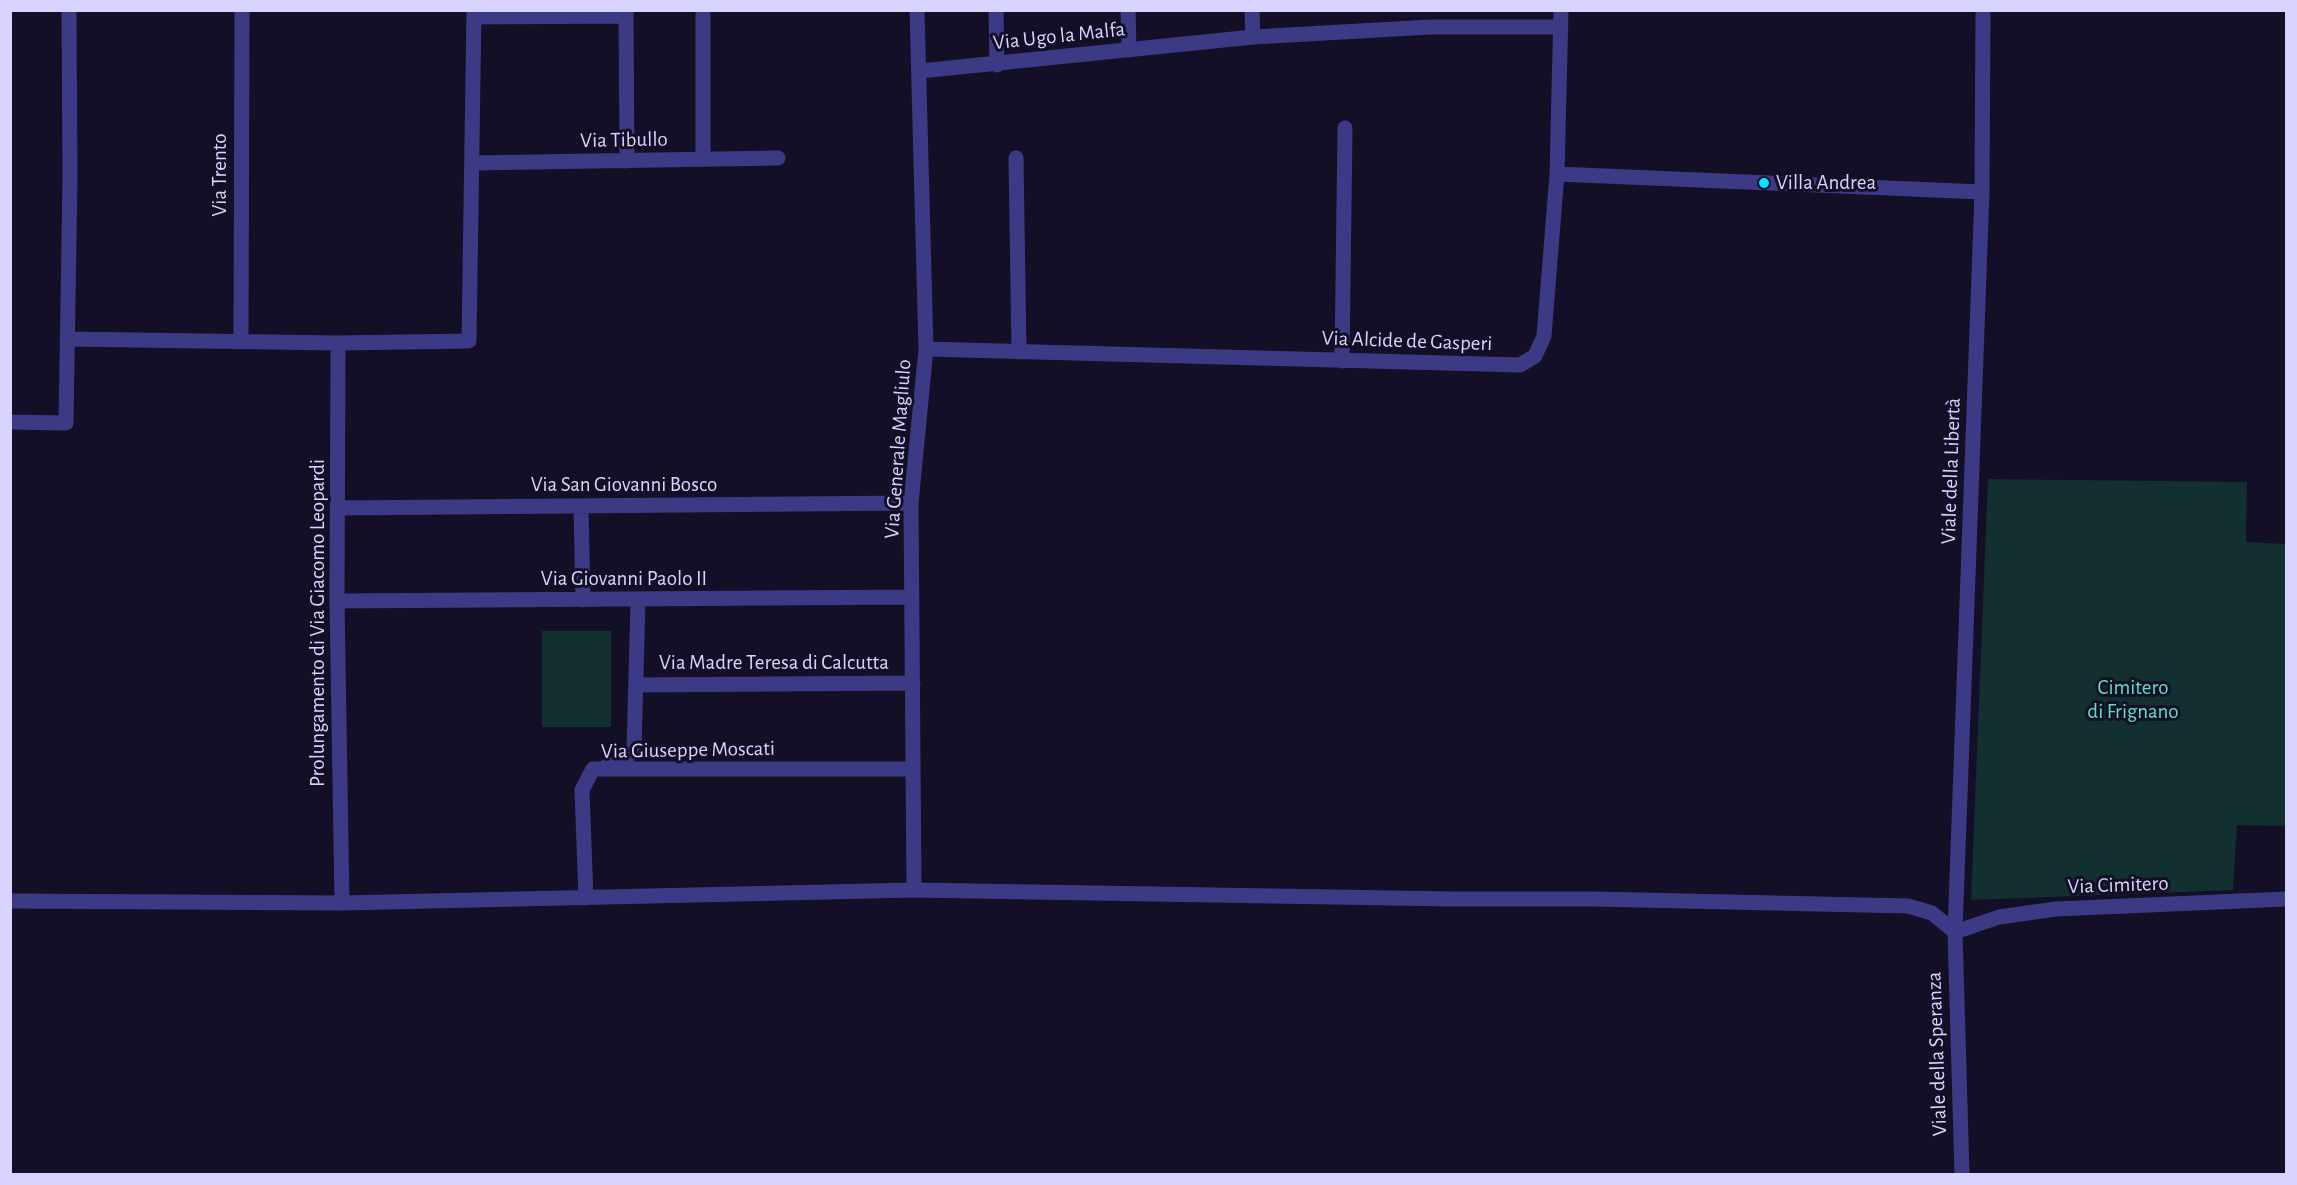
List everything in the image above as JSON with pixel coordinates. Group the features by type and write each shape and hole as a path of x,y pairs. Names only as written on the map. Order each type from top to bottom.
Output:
{"street":[{"path":"10,423 66,423 70,179 69,10"},
{"name":"Via Trento","path":"241,340 242,10"},
{"path":"703,10 704,159"},
{"name":"Via Generale Magliulo","path":"914,890 911,503 926,349 917,10"},
{"path":"996,10 997,65"},
{"path":"1128,10 1129,50"},
{"path":"1252,10 1252,37"},
{"name":"Via Alcide de Gasperi","path":"926,349 1520,365 1535,356 1544,336 1557,174 1561,10"},
{"name":"Viale della Libertà","path":"1955,932 1982,192 1983,10"},
{"path":"67,339 338,343 469,341 474,14 626,13 627,161"},
{"name":"Via Ugo la Malfa","path":"920,71 997,65 1252,37 1430,27 1561,27"},
{"path":"1342,361 1345,128"},
{"name":"Via Tibullo","path":"472,163 778,158"},
{"path":"1016,158 1019,352"},
{"path":"1557,174 1982,192"},
{"name":"Prolungamento di Via Giacomo Leopardi","path":"338,343 337,601 342,903"},
{"name":"Via San Giovanni Bosco","path":"338,508 911,503"},
{"path":"581,506 583,600"},
{"name":"Via Giovanni Paolo II","path":"337,601 911,597"},
{"path":"593,770 617,764 634,751 638,600"},
{"name":"Via Madre Teresa di Calcutta","path":"636,686 913,683"},
{"name":"Via Giuseppe Moscati","path":"586,898 582,790 593,770 913,770"},
{"path":"10,901 342,903 914,890 1428,899 1595,899 1908,906 1932,914 1955,932"},
{"name":"Via Cimitero","path":"1955,932 1999,917 2056,909 2286,899"},
{"name":"Viale della Speranza","path":"1955,932 1962,1174"}],"green space":[{"name":"Cimitero di Frignano","path":"1988,479 2247,482 2246,542 2286,544 2286,826 2237,825 2233,890 1971,900"},
{"path":"542,631 611,631 611,727 542,727"}],"place":[{"name":"Villa Andrea","path":"1764,183"}]}
